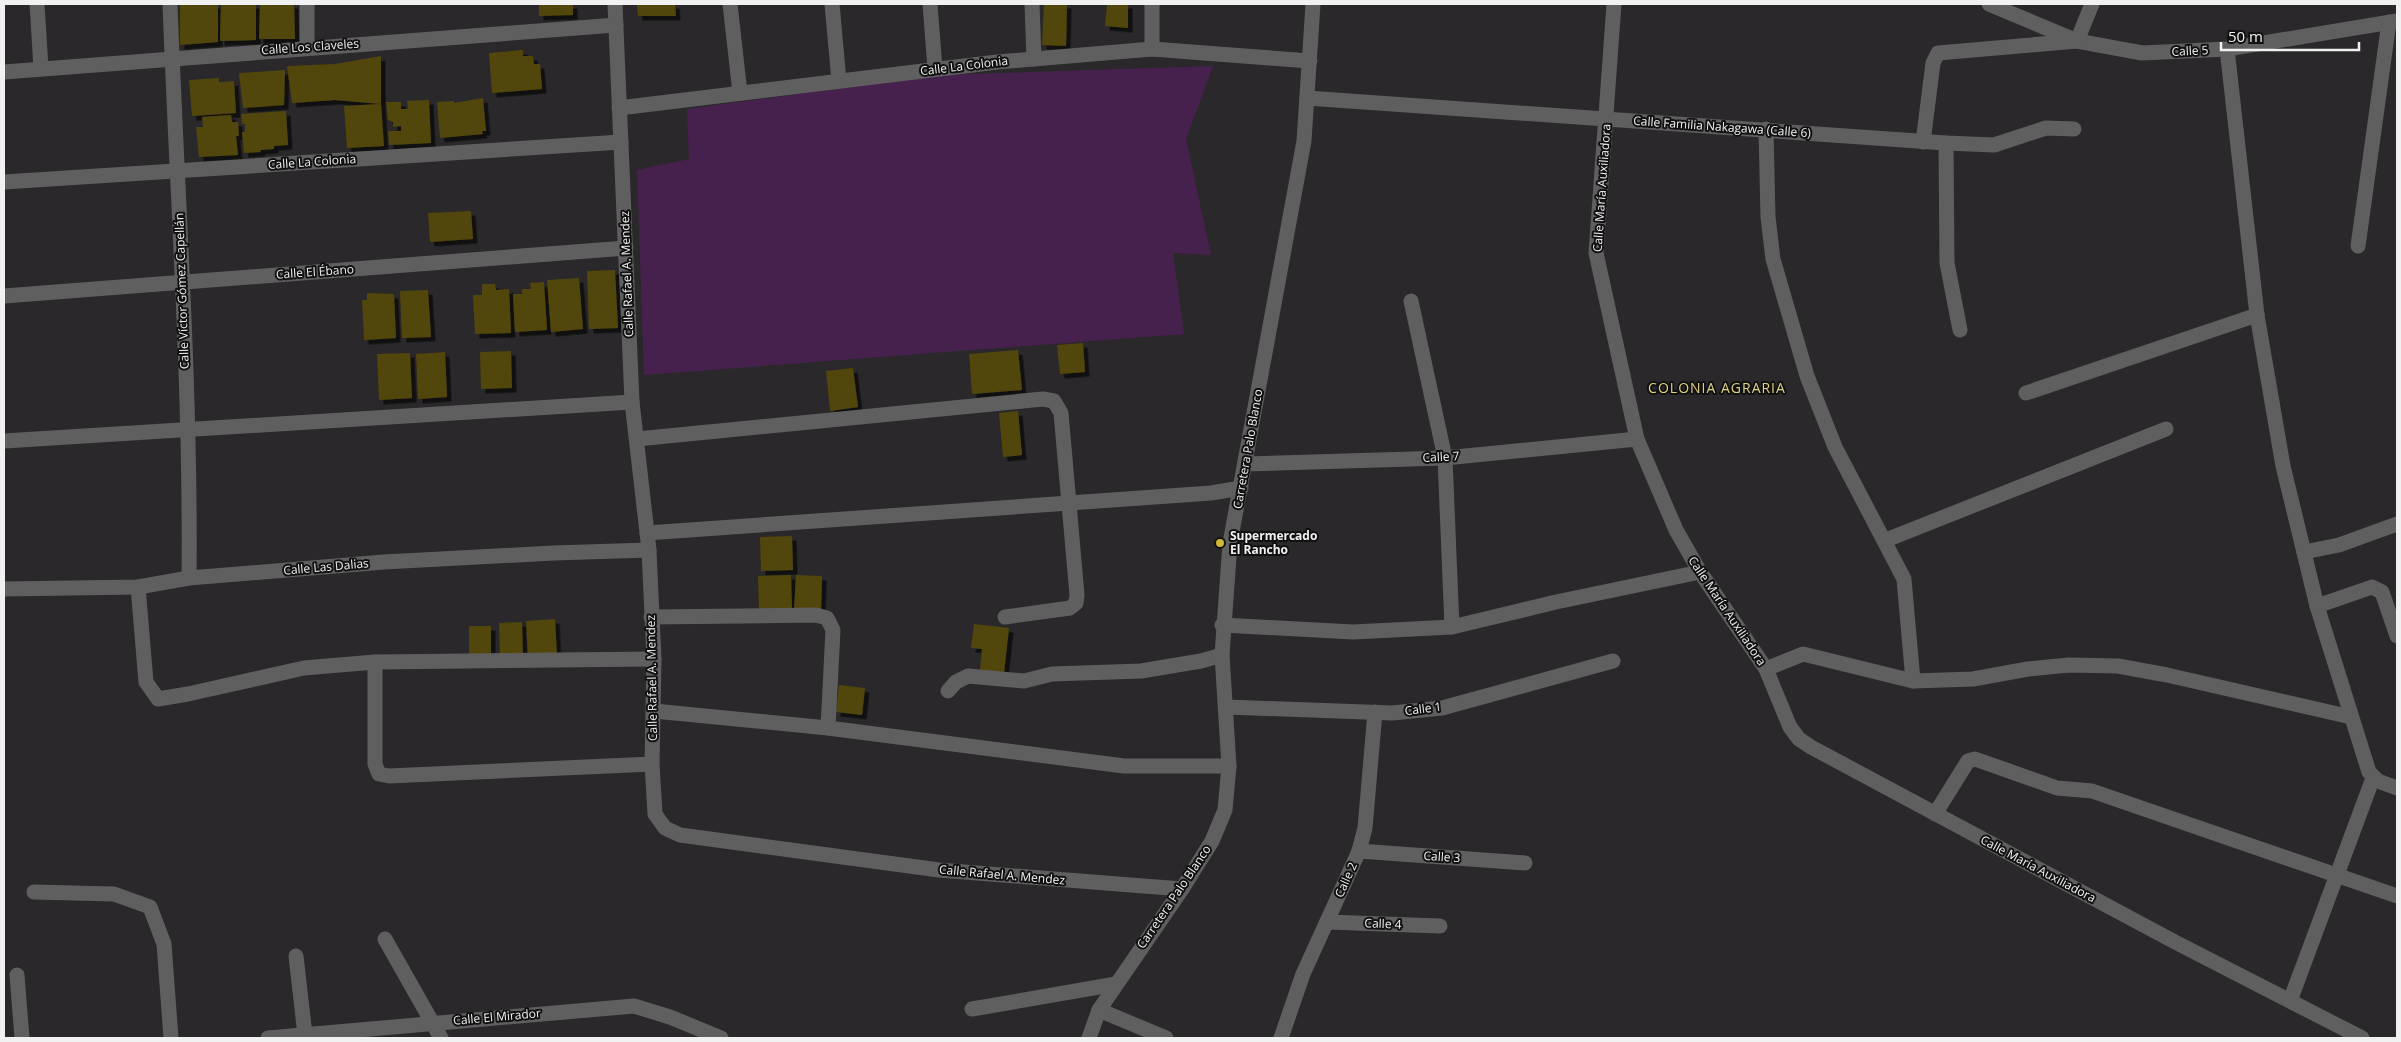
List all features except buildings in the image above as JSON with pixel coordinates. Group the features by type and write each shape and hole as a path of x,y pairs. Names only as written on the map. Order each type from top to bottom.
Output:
{"street":[{"path":"37,4 41,68"},
{"name":"Calle Víctor Gómez Capellán","path":"170,4 188,428 190,495 189,578"},
{"path":"307,4 307,47"},
{"name":"Calle Rafael A. Mendez","path":"614,4 632,402 649,550 654,659 652,764 655,814 665,828 680,835 939,870 1182,889"},
{"path":"730,4 740,93"},
{"path":"832,4 839,81"},
{"path":"930,4 934,69"},
{"path":"1032,4 1034,59"},
{"path":"1152,4 1152,50"},
{"name":"Carretera Palo Blanco","path":"1089,1038 1099,1010 1182,889 1212,841 1225,810 1229,766 1222,626 1230,543 1304,141 1313,4"},
{"name":"Calle María Auxiliadora","path":"1614,4 1596,253 1637,439 1676,530 1700,572 1766,669 1790,727 1799,738 1811,747 2362,1038"},
{"name":"Calle 5","path":"1989,4 2077,41 2142,53 2227,48 2393,22"},
{"path":"1923,142 1933,63 1938,53 2077,41 2092,4"},
{"path":"2358,246 2393,22"},
{"name":"Calle Los Claveles","path":"4,72 172,57 616,25"},
{"path":"2227,48 2257,315 2283,466 2317,606 2372,778 2290,1001"},
{"name":"Calle La Colonia","path":"619,108 934,69 1152,50 1310,61"},
{"name":"Calle Familia Nakagawa (Calle 6)","path":"1307,98 1766,129 1946,144 1994,145 2046,128 2074,129"},
{"path":"1766,129 1768,217 1773,259 1807,376 1835,447 1886,540 1904,579 1913,681"},
{"name":"Calle La Colonia","path":"4,182 621,142"},
{"path":"1946,144 1947,264 1960,330"},
{"name":"Calle El Ébano","path":"4,296 626,248"},
{"path":"1411,301 1445,458 1452,627"},
{"path":"2026,393 2257,315"},
{"path":"636,439 1043,399 1054,401 1061,413 1077,595 1076,603 1070,608 1005,617"},
{"path":"4,441 188,428 632,402"},
{"path":"1886,540 2166,429"},
{"name":"Calle 7","path":"1245,464 1445,458 1637,439"},
{"path":"647,533 1211,493 1241,488"},
{"path":"2304,552 2338,545 2397,524"},
{"name":"Calle Las Dalias","path":"4,589 138,587 189,578 384,562 649,550"},
{"path":"1222,626 1353,632 1452,627 1592,594 1700,572"},
{"path":"138,587 146,682 158,698 188,694 304,668 375,662 654,659"},
{"path":"2317,606 2372,587 2378,588 2382,592 2397,636"},
{"path":"651,617 816,615 827,618 832,630 828,728"},
{"path":"1766,669 1803,654 1913,681 1972,679 2028,669 2069,666 2118,666 2167,675 2351,717"},
{"path":"948,691 956,682 968,676 1024,681 1052,674 1141,671 1201,661 1222,655"},
{"name":"Calle 1","path":"1227,707 1392,713 1442,708 1613,661"},
{"path":"375,662 375,764 379,774 389,776 652,764"},
{"path":"654,711 828,728 1124,766 1229,766"},
{"name":"Calle 2","path":"1281,1038 1303,974 1359,851 1367,811 1375,712"},
{"path":"1935,814 1968,761 1975,759 2057,788 2092,791 2397,896"},
{"path":"2372,778 2397,788"},
{"name":"Calle 3","path":"1359,851 1525,862"},
{"path":"34,892 114,894 150,906 164,944 171,1038"},
{"name":"Calle 4","path":"1327,922 1440,926"},
{"path":"385,939 441,1038"},
{"path":"296,956 305,1035"},
{"path":"17,975 22,1038"},
{"path":"972,1009 1116,984"},
{"name":"Calle El Mirador","path":"268,1038 634,1006 670,1017 721,1038"},
{"path":"1099,1010 1166,1038"}],"shaded area":[{"path":"1213,66 1186,139 1211,255 1173,253 1184,334 644,375 637,170 689,159 687,109 940,75"}],"place":[{"name":"Supermercado El Rancho","path":"1220,543"}],"district":[{"name":"COLONIA AGRARIA","path":"1717,388"}]}
